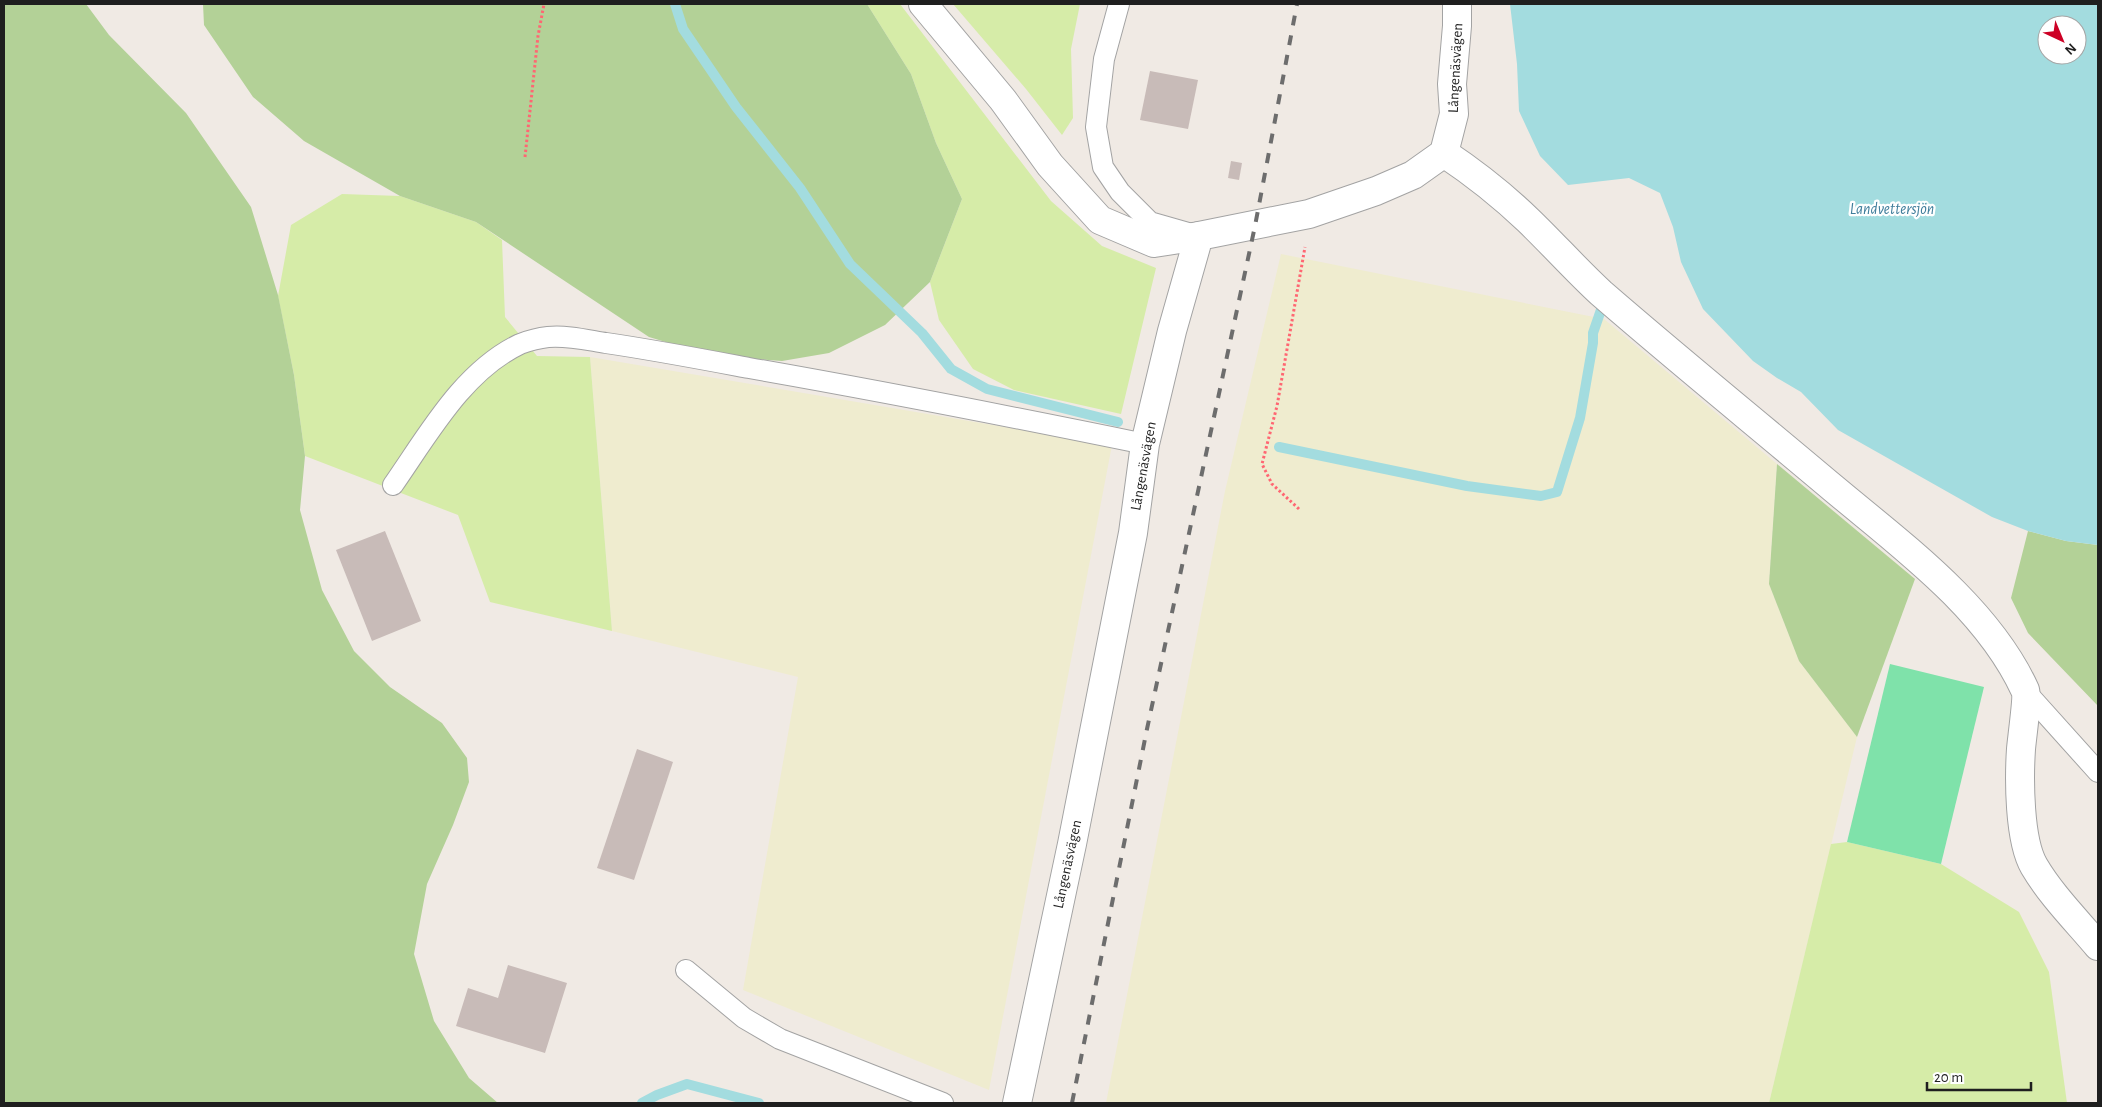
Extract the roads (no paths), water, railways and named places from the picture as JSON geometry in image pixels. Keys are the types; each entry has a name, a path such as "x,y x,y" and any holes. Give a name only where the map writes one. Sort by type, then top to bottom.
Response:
{"street":[{"path":"923,4 1003,100 1050,165 1100,220 1154,243 1310,214 1376,191 1413,175 1444,153 1478,176 1528,220 1599,291 1941,580 1971,611 1998,644 2027,693 2022,726 2020,794 2026,841 2032,864 2098,946"},
{"name":"Långenäsvägen","path":"1444,153 1454,114 1452,84 1457,4"},
{"name":"Långenäsvägen","path":"1017,1103 1072,844 1133,533 1145,444 1172,331 1199,236"}],"lane":[{"path":"1119,4 1104,59 1096,127 1103,167 1120,192 1150,222 1199,236"},
{"path":"393,484 461,391 481,372 499,356 521,344 549,337 574,338 636,347 968,407 1145,444"},
{"path":"2027,693 2098,772"},
{"path":"686,970 744,1018 780,1039 943,1103"}],"water":[{"name":"Landvettersjön","path":"1510,4 2098,4 2098,545 2066,541 2028,531 1992,517 1838,430 1801,392 1753,361 1703,309 1681,262 1673,227 1660,193 1629,178 1568,185 1540,156 1519,111 1517,64"}],"waterway":[{"path":"675,4 683,29 736,107 800,188 850,264 922,333 951,369 987,389 1118,422"},
{"path":"1279,447 1467,486 1541,496 1557,492 1580,418 1593,343 1593,333 1602,307"},
{"path":"642,1103 657,1095 687,1084 759,1103"}],"railway":[{"path":"1072,1103 1147,729 1255,226 1297,4"}]}
